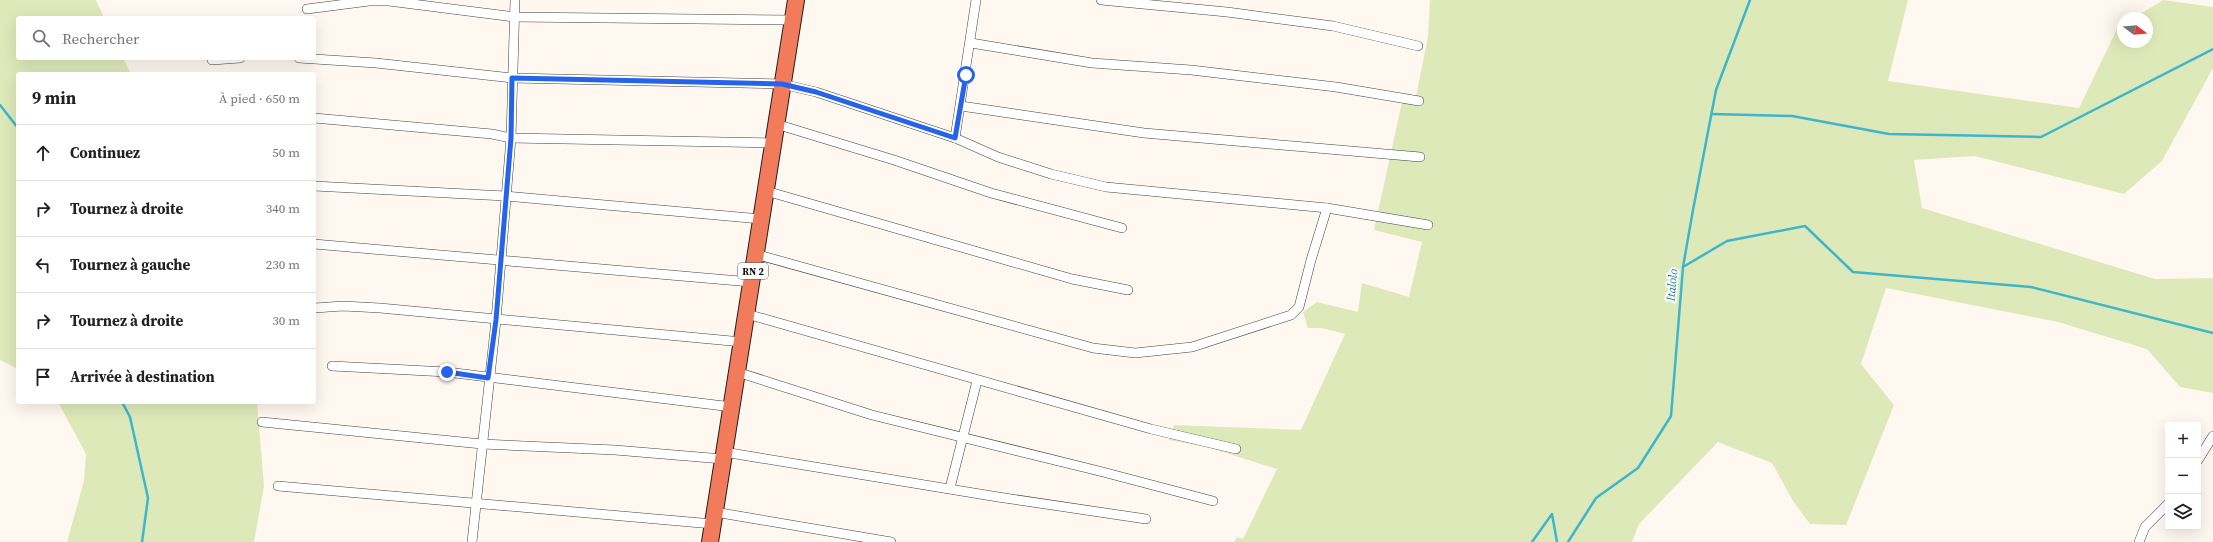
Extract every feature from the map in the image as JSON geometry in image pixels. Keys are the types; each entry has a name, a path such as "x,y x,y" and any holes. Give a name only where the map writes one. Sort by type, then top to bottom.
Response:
{"highway":[{"name":"RN 2","path":"710,542 747,314 772,143 794,20 796,0"}],"street":[{"path":"472,542 488,378 496,320 505,196 511,138 512,78 516,16 515,0"},
{"path":"955,138 971,43 976,0"},
{"path":"1101,0 1227,12 1333,26 1418,46"},
{"path":"307,9 369,1 389,1 516,16 794,20"},
{"path":"971,43 1092,63 1191,70 1329,86 1419,101"},
{"path":"316,59 376,63 512,78 782,84 816,92 955,138 998,158 1051,174 1106,187 1327,208 1428,225"},
{"path":"961,106 1144,133 1420,157"},
{"path":"316,118 492,134 511,138 772,143"},
{"path":"776,124 894,160 991,193 1122,228"},
{"path":"316,186 505,196 761,219"},
{"path":"766,191 1072,279 1128,290"},
{"path":"755,254 1093,348 1147,353 1192,347 1291,314 1299,307 1311,260 1327,208"},
{"path":"316,244 751,282"},
{"path":"316,308 343,306 380,308 742,342"},
{"path":"747,314 977,381 1151,429 1236,449"},
{"path":"332,366 447,372 732,407"},
{"path":"737,372 872,415 962,439 1099,470 1213,501"},
{"path":"950,488 977,381"},
{"path":"262,422 482,444 723,456 950,488 1146,519"},
{"path":"2199,458 2213,436"},
{"path":"278,486 476,502 714,518 891,542"},
{"path":"2139,542 2145,527 2165,507"}],"green space":[{"path":"0,0 96,0 103,16 16,16 16,60 124,60 130,72 16,72 16,368 0,360"},
{"path":"1430,0 1908,0 1888,81 2079,108 2117,29 2117,48 2153,48 2153,12 2144,12 2163,0 2213,7 2213,68 2162,161 2124,194 1975,156 1914,160 1922,208 2155,279 2213,278 2213,393 2180,387 2147,349 2058,322 1886,288 1861,364 1894,405 1846,525 1810,524 1793,501 1772,463 1718,442 1639,524 1632,542 1234,542 1237,537 1243,539 1277,469 1207,447 1169,440 1174,425 1301,430 1345,334 1322,328 1308,328 1303,312 1317,302 1358,312 1362,283 1409,297 1422,242 1374,230 1402,102 1415,102 1428,36"},
{"path":"59,404 257,404 264,486 254,542 67,542 84,481 86,454"}],"waterway":[{"name":"Italolo","path":"1568,542 1596,498 1638,468 1671,416 1683,267 1693,210 1716,90 1750,0"},
{"path":"1712,114 1792,116 1889,134 2041,137 2213,49"},
{"path":"0,105 16,125"},
{"path":"1683,267 1727,241 1805,226 1853,272 2031,287 2213,333"},
{"path":"123,404 130,417 148,498 142,542"},
{"name":"Italolo","path":"1532,542 1552,514 1557,542"}],"route":[{"path":"447,372 488,378 496,320 511,138 512,78 782,84 816,92 955,138 966,75"}]}
